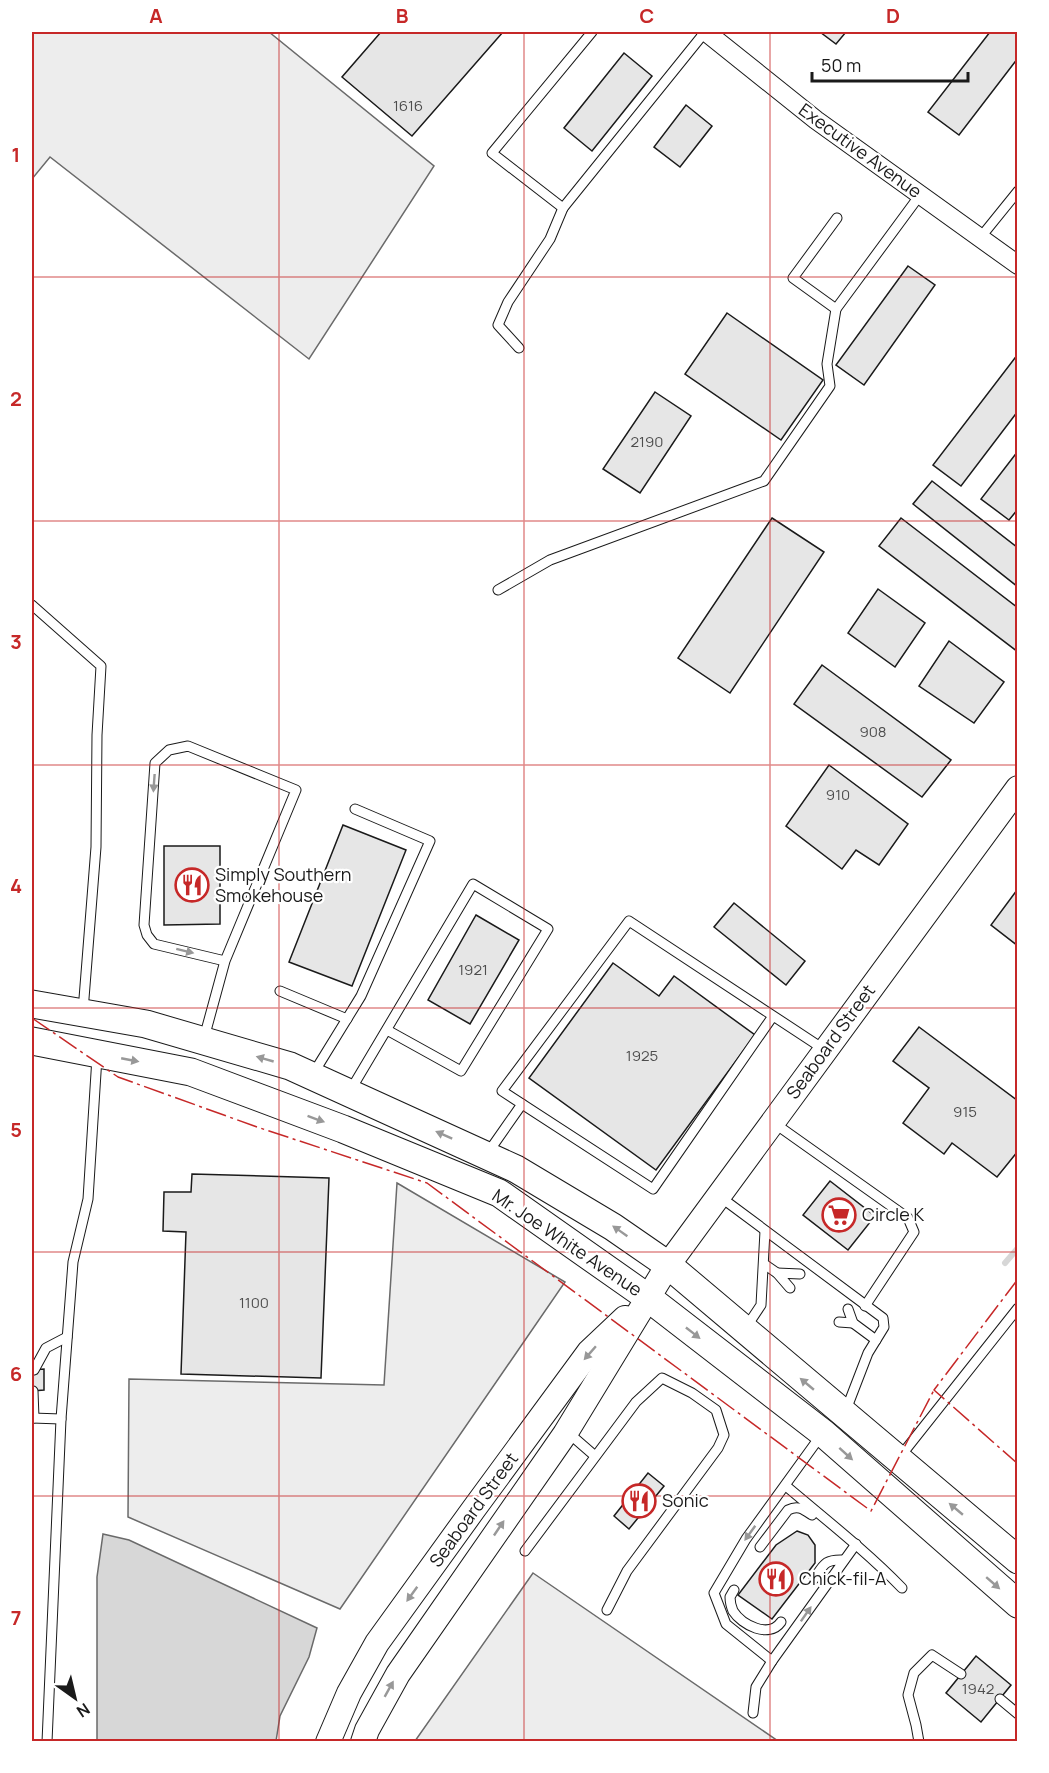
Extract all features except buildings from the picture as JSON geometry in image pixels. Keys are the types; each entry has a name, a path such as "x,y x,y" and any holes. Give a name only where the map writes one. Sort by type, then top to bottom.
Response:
{"main road":[{"name":"Mr. Joe White Avenue","path":"32,1004 146,1024 290,1066 516,1169 613,1227 668,1265 1017,1560"},
{"name":"Mr. Joe White Avenue","path":"32,1041 191,1072 343,1129 499,1193 647,1297 823,1433 1017,1604"}],"street":[{"name":"Executive Avenue","path":"706,32 816,120 1017,265"},
{"name":"Seaboard Street","path":"363,1742 367,1730 398,1674 565,1434 668,1265 1017,788"},
{"name":"Seaboard Street","path":"328,1742 349,1693 377,1643 452,1538 589,1352 647,1297"}],"lane":[{"path":"563,208 492,153 592,32"},
{"path":"519,348 498,325 508,302 550,239 563,208 706,32"},
{"path":"980,238 1017,191"},
{"path":"498,590 550,560 764,481 831,386 827,364 836,309 920,195"},
{"path":"836,309 793,278 837,218"},
{"path":"32,605 101,666 97,735 96,847 83,1013"},
{"path":"203,1041 225,961 296,790 188,746 169,750 155,763 144,925 147,935 154,944 225,961"},
{"path":"312,1076 361,996 430,841 355,809"},
{"path":"349,1093 473,884 548,928 461,1071 387,1030"},
{"path":"773,1016 653,1189 502,1091 629,921 825,1050"},
{"path":"280,992 347,1019"},
{"path":"47,1742 61,1419 73,1262 88,1199 97,1054"},
{"path":"487,1155 522,1104"},
{"path":"772,1122 908,1218 914,1233 865,1306"},
{"path":"718,1196 883,1318 884,1327 868,1353 844,1414"},
{"path":"744,1331 761,1305 765,1231"},
{"path":"764,1264 777,1273 790,1288"},
{"path":"777,1273 800,1274"},
{"path":"898,1460 1017,1308"},
{"path":"848,1309 853,1323"},
{"path":"839,1322 853,1323 876,1340"},
{"path":"34,1370 46,1348 67,1337"},
{"path":"525,1551 636,1402 662,1378 693,1393 716,1410 724,1435 718,1448 627,1572 607,1610"},
{"path":"33,1391 33,1418 61,1419"},
{"path":"772,1661 726,1624 714,1593 746,1539 823,1433"},
{"path":"565,1434 572,1436 595,1456"},
{"path":"786,1486 856,1544 902,1588"},
{"path":"760,1547 788,1510 794,1506 836,1527"},
{"path":"753,1713 756,1687 856,1544"},
{"path":"813,1579 830,1559 844,1560"},
{"path":"734,1590 730,1597 731,1608 738,1618 754,1628 767,1631 777,1628 781,1623"},
{"path":"919,1742 908,1695 914,1673 932,1655 961,1674"},
{"path":"1000,1699 1017,1714"}],"shaded area":[{"path":"32,32 269,32 434,166 309,359 50,157 32,179"},
{"path":"397,1183 565,1282 340,1609 128,1517 129,1379 384,1385"},
{"path":"103,1534 129,1540 317,1628 309,1657 280,1716 276,1741 97,1741 97,1577"},
{"path":"533,1573 778,1741 415,1741"}],"waterway":[{"path":"1005,1263 1018,1248"}],"power":[{"path":"32,1018 118,1077 257,1127 427,1183 871,1511 934,1390"},
{"path":"1018,1279 934,1390 1018,1464"}],"place":[{"name":"Simply Southern Smokehouse","path":"192,885"},
{"name":"Circle K","path":"839,1215"},
{"name":"Sonic","path":"639,1501"},
{"name":"Chick-fil-A","path":"776,1579"}]}
